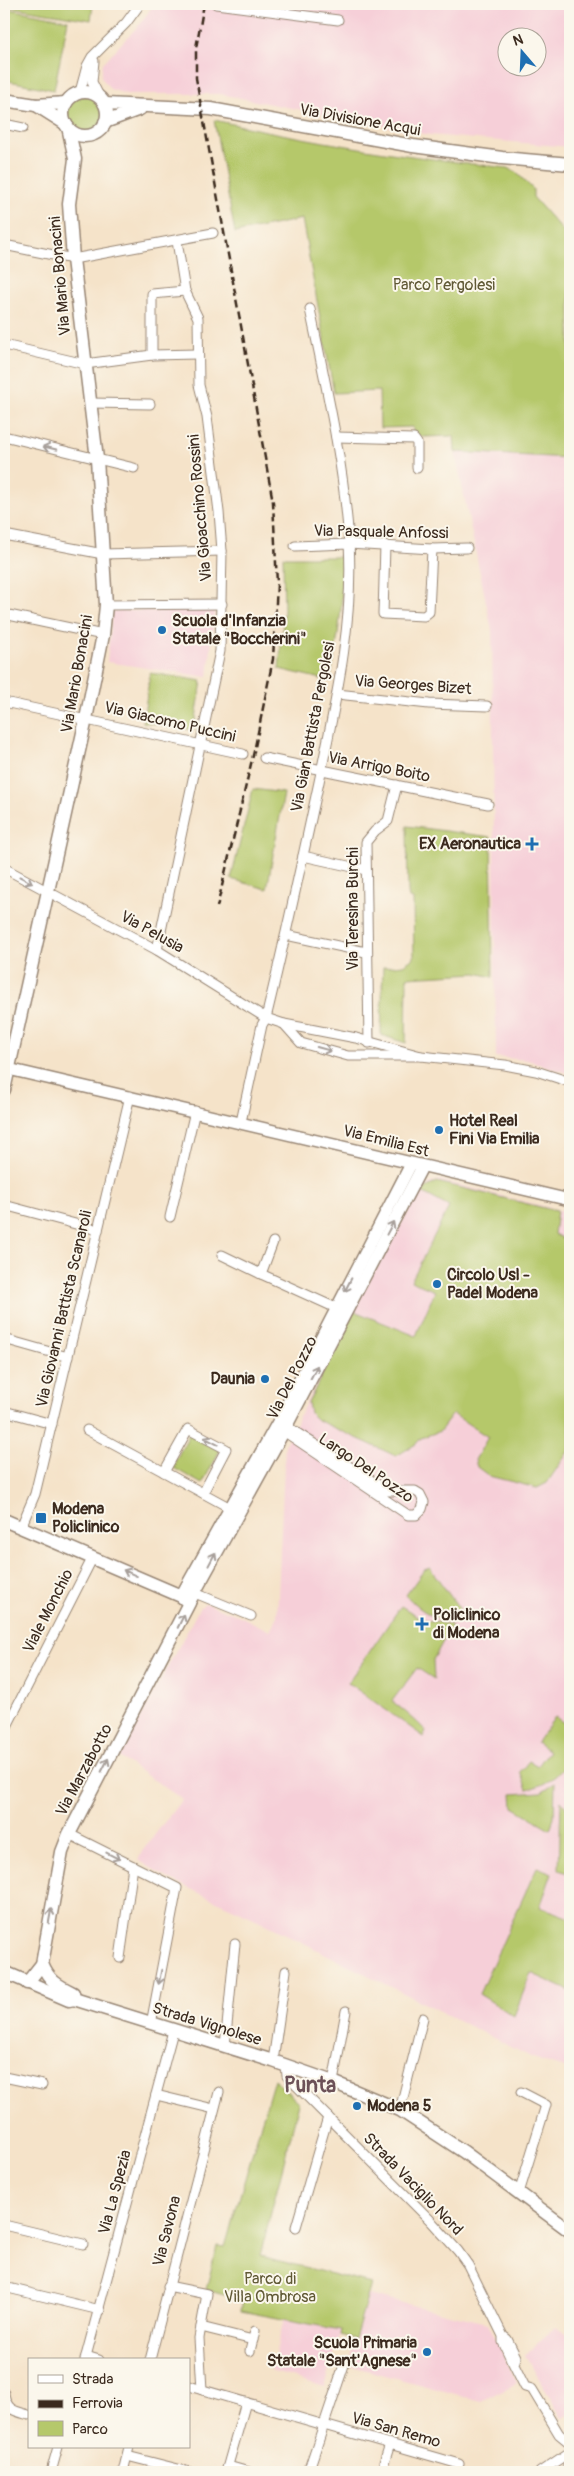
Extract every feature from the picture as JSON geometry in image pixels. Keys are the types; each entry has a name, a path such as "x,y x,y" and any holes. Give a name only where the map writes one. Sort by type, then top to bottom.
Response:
{"main road":[{"path":"4,100 36,105 66,103 80,92 88,92 102,101 107,114 100,130 88,135 78,134 36,105"},
{"name":"Via Divisione Acqui","path":"102,101 144,108 211,109 413,146 502,158 570,164"},
{"path":"66,103 63,114 67,126"},
{"name":"Via Divisione Acqui","path":"105,122 144,108"},
{"name":"Via Mario Bonacini","path":"67,126 75,159"},
{"name":"Via Mario Bonacini","path":"4,1090 7,1069 86,719 103,635 106,605 96,459 73,259 69,204 75,159 88,135"},
{"path":"4,1520 188,1597"},
{"name":"Via Marzabotto","path":"27,1983 42,1964 62,1852 69,1834 188,1597"},
{"path":"42,1964 47,1978 53,1984 73,1993 74,1999"},
{"name":"Strada Vignolese","path":"4,1972 69,2000 74,1999 273,2061 333,2082 400,2110 432,2130 570,2231"}],"street":[{"path":"80,92 87,66 95,54 126,23 140,4"},
{"path":"216,4 338,20"},
{"path":"95,54 92,82 102,101"},
{"path":"4,124 22,128"},
{"path":"4,245 73,259 214,233"},
{"name":"Via Gioacchino Rossini","path":"157,950 202,744 220,651 222,604 222,551 214,472 207,418 198,384 198,318 184,291 177,241"},
{"path":"152,355 152,294 184,291"},
{"name":"Via Gian Battista Pergolesi","path":"241,1122 262,1025 266,1018 303,856 337,694 348,618 349,544 336,438 310,309"},
{"path":"4,345 85,364 152,355 197,354"},
{"path":"90,403 150,404"},
{"path":"4,436 134,468"},
{"path":"336,438 414,439 418,442 417,468"},
{"path":"4,535 104,554 222,551"},
{"name":"Via Pasquale Anfossi","path":"295,546 349,544 432,549 467,548"},
{"path":"385,545 383,614 424,616 429,612 432,549"},
{"path":"106,605 222,604"},
{"path":"4,614 103,635"},
{"name":"Via Georges Bizet","path":"337,694 429,704 487,706"},
{"name":"Via Giacomo Puccini","path":"4,702 242,754"},
{"name":"Via Arrigo Boito","path":"264,758 488,804"},
{"name":"Via Teresina Burchi","path":"369,1043 366,952 366,842 375,831 388,821 397,785"},
{"path":"303,856 366,870"},
{"name":"Via Pelusia","path":"4,868 157,950 266,1018 284,1024 356,1038 421,1056"},
{"path":"286,935 366,952"},
{"name":"Via Pelusia","path":"284,1024 301,1043 348,1056 421,1056 521,1067 570,1082"},
{"path":"367,1055 363,1053 362,1048 364,1044 369,1043"},
{"name":"Via Emilia Est","path":"7,1069 195,1111 416,1166 570,1200"},
{"name":"Via Giovanni Battista Scanaroli","path":"21,1527 35,1494 130,1096"},
{"path":"170,1217 195,1111"},
{"name":"Via Del Pozzo","path":"188,1597 416,1166"},
{"path":"4,1205 98,1230"},
{"path":"261,1274 273,1242"},
{"path":"222,1256 340,1311"},
{"path":"4,1339 68,1357"},
{"path":"4,1411 52,1424"},
{"name":"Largo Del Pozzo","path":"280,1426 388,1491 415,1491 420,1494 424,1502 422,1509 416,1515 408,1515 280,1426"},
{"path":"164,1472 188,1429 226,1449 202,1493"},
{"path":"87,1430 233,1510"},
{"name":"Viale Monchio","path":"5,1727 93,1557"},
{"path":"188,1597 251,1616"},
{"path":"69,1834 177,1888 151,2024"},
{"path":"120,1958 133,1866"},
{"path":"225,2046 235,1944"},
{"path":"273,2061 286,1971"},
{"path":"333,2082 346,2011"},
{"path":"400,2110 423,2018"},
{"name":"Via La Spezia","path":"85,2358 100,2310 173,2031"},
{"name":"Strada Vaciglio Nord","path":"286,2066 287,2076 430,2220 468,2265 503,2336 503,2342 525,2387 532,2389 559,2434 570,2443"},
{"path":"4,2077 42,2085"},
{"name":"Via Savona","path":"150,2358 219,2092"},
{"path":"519,2193 546,2105 521,2092"},
{"path":"156,2095 214,2109"},
{"path":"296,2227 328,2118"},
{"path":"4,2225 83,2244"},
{"path":"168,2286 207,2294 199,2338 202,2390"},
{"path":"4,2287 100,2310"},
{"path":"201,2327 254,2336 250,2351"},
{"name":"Via San Remo","path":"324,2425 345,2362"},
{"name":"Via San Remo","path":"190,2386 459,2464"},
{"path":"4,2393 6,2404 10,2410 28,2415"},
{"path":"246,2402 227,2469 249,2472"},
{"path":"308,2472 324,2425"},
{"path":"381,2472 390,2444"},
{"path":"51,2472 58,2448"},
{"path":"123,2472 128,2452 190,2472"},
{"path":"540,2472 570,2452"},
{"path":"565,2472 570,2462"}],"shaded area":[{"path":"154,4 570,4 570,147 430,135 220,94 126,94 110,89 101,77 103,63 140,24"},
{"name":"EX Aeronautica","path":"455,452 570,458 570,1074 527,1060 496,1057 492,631"},
{"name":"Scuola d'Infanzia Statale \"Boccherini\"","path":"215,610 208,677 107,662 112,611"},
{"name":"Policlinico di Modena","path":"439,1180 570,1213 570,2070 533,2058 258,1920 169,1879 138,1860 141,1853 182,1799 119,1757 199,1609 205,1603 240,1616 270,1631 277,1618 285,1444 369,1280 419,1192 430,1183"},
{"name":"Scuola Primaria Statale \"Sant'Agnese\"","path":"368,2295 488,2323 517,2383 481,2401 348,2365"},
{"path":"284,2319 341,2330 325,2387 271,2371"},
{"path":"556,2326 570,2337 570,2413 562,2418 525,2355"}],"green space":[{"path":"4,4 93,4 91,20 4,6"},
{"path":"4,8 68,20 54,90 4,80"},
{"path":"85,96 92,97 98,101 102,107 102,121 98,127 92,131 85,132 78,131 72,127 68,121 67,114 68,107 72,101 78,97"},
{"name":"Parco Pergolesi","path":"214,120 324,142 396,154 507,168 516,172 533,189 533,197 570,239 570,458 455,452 454,436 423,437 413,434 413,427 380,428 379,391 334,393 302,219 235,233"},
{"path":"283,557 343,557 340,619 330,681 279,669 284,611"},
{"path":"150,673 202,681 194,730 143,722"},
{"path":"253,789 284,793 267,889 231,879"},
{"path":"407,826 491,837 493,977 476,973 407,977 406,1043 381,1035 383,967 403,965 414,958 413,899 409,898 408,892"},
{"path":"437,1182 557,1211 554,1234 570,1242 570,1449 547,1483 537,1488 489,1476 477,1467 475,1460 488,1437 453,1414 440,1431 421,1438 416,1444 396,1456 317,1420 310,1413 308,1403 354,1311 416,1336 435,1291 411,1281 449,1207 420,1191"},
{"path":"190,1433 220,1450 202,1484 172,1467"},
{"path":"430,1568 459,1608 460,1616 445,1619 437,1617 423,1611 406,1595 424,1570"},
{"path":"401,1606 422,1619 452,1625 433,1660 434,1679 417,1668 392,1701 426,1731 424,1737 348,1683"},
{"path":"555,1717 570,1727 570,1756 563,1768 553,1778 527,1789 520,1772 529,1761 538,1766 549,1751 537,1742"},
{"path":"555,1783 554,1818 550,1829 513,1807 512,1794 541,1792"},
{"path":"561,1801 570,1812 570,1874 559,1870"},
{"path":"537,1867 552,1873 540,1907 570,1918 570,1991 531,1973 514,2016 479,1994"},
{"name":"Parco di Villa Ombrosa","path":"274,2079 299,2103 260,2256 371,2284 355,2339 340,2335 341,2330 241,2311 243,2300 206,2290 217,2246 225,2247"}],"railway":[{"path":"204,4 196,48 196,78 273,502 277,584 273,659 255,747 217,907"}],"place":[{"name":"Scuola d'Infanzia Statale \"Boccherini\"","path":"162,630"},
{"name":"EX Aeronautica","path":"532,844"},
{"name":"Hotel Real Fini Via Emilia","path":"439,1130"},
{"name":"Circolo Usl - Padel Modena","path":"437,1284"},
{"name":"Daunia","path":"265,1379"},
{"name":"Modena Policlinico","path":"41,1518"},
{"name":"Policlinico di Modena","path":"422,1624"},
{"name":"Modena 5","path":"357,2106"},
{"name":"Scuola Primaria Statale \"Sant'Agnese\"","path":"427,2352"}],"district":[{"name":"Punta","path":"310,2085"}]}
